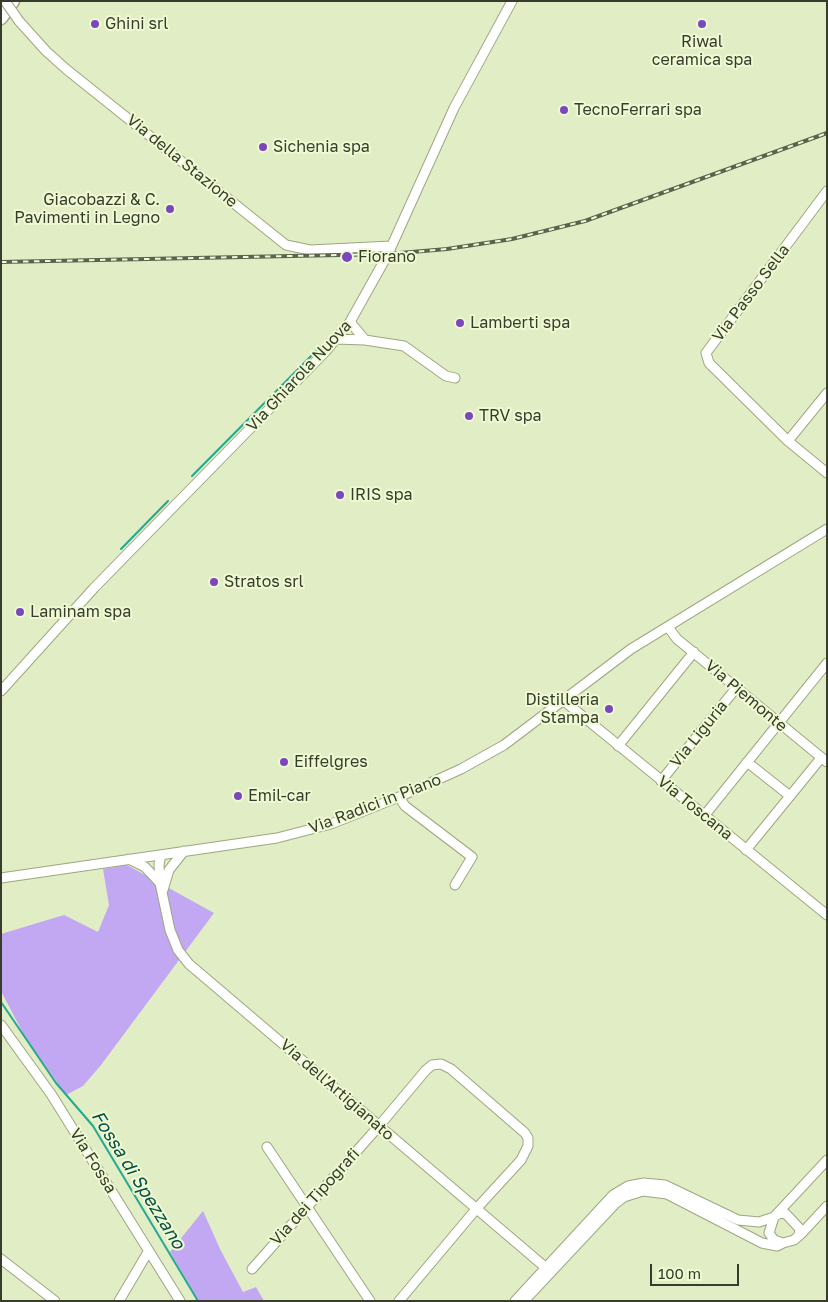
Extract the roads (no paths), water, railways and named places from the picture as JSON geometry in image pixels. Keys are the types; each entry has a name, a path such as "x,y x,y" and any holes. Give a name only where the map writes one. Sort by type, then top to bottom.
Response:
{"highway":[{"path":"1,18 13,1"}],"street":[{"name":"Via Ghiarola Nuova","path":"1,690 94,588 336,340 350,322 368,292 391,246 454,108 512,1"},
{"name":"Via della Stazione","path":"3,2 46,51 66,69 286,245 310,250 391,246"},
{"name":"Via Passo Sella","path":"827,191 706,353 709,363 788,441 827,473"},
{"path":"350,322 366,340"},
{"path":"336,340 366,340 408,348 446,376 455,378"},
{"path":"788,441 827,393"},
{"path":"631,649 827,529"},
{"path":"631,649 639,639 650,632 686,610 704,603"},
{"path":"650,632 668,627 670,623 684,614 686,610"},
{"name":"Via Piemonte","path":"668,627 694,652 824,760"},
{"name":"Via Radici in Piano","path":"1,878 277,838 309,831 399,797 461,769 504,745 631,649"},
{"path":"618,746 694,652"},
{"path":"704,816 827,663"},
{"name":"Via Liguria","path":"661,781 736,687"},
{"name":"Via Toscana","path":"564,701 827,915"},
{"path":"746,850 790,796 824,760"},
{"path":"748,762 790,796"},
{"path":"399,797 405,806 472,857 455,885"},
{"name":"Via dell'Artigianato","path":"162,886 169,870 184,851"},
{"path":"162,855 169,870"},
{"name":"Via dell'Artigianato","path":"162,855 159,864 170,930 178,950 189,964 545,1267"},
{"path":"129,859 144,867 162,886"},
{"name":"Via Fossa","path":"1,1025 51,1094 180,1301"},
{"name":"Via dei Tipografi","path":"252,1269 432,1065 441,1064 451,1069 528,1138 528,1146 521,1160 477,1208"},
{"path":"267,1147 370,1301"},
{"path":"783,1244 774,1240 769,1233 774,1217 827,1160"},
{"path":"515,1301 613,1195 628,1186 644,1183 665,1185 748,1223 759,1222 780,1213 786,1214 800,1229 799,1235"},
{"path":"524,1301 615,1204 624,1197 642,1191 666,1194 762,1243 777,1246 794,1240 827,1206"},
{"path":"399,1301 477,1208"},
{"path":"119,1301 148,1252"},
{"path":"1,1259 55,1301"}],"waterway":[{"path":"192,476 321,346"},
{"path":"121,549 168,501"},
{"name":"Fossa di Spezzano","path":"1,1002 56,1083 93,1126 198,1301"}],"railway":[{"path":"1,262 388,254 447,249 512,239 585,221 827,133"}],"place":[{"name":"Ghini srl","path":"95,24"},
{"name":"Riwal ceramica spa","path":"702,24"},
{"name":"TecnoFerrari spa","path":"564,110"},
{"name":"Sichenia spa","path":"263,147"},
{"name":"Giacobazzi & C. Pavimenti in Legno","path":"170,209"},
{"name":"Fiorano","path":"347,257"},
{"name":"Lamberti spa","path":"460,323"},
{"name":"TRV spa","path":"469,416"},
{"name":"IRIS spa","path":"340,495"},
{"name":"Stratos srl","path":"214,582"},
{"name":"Laminam spa","path":"20,612"},
{"name":"Distilleria Stampa","path":"609,709"},
{"name":"Eiffelgres","path":"284,762"},
{"name":"Emil-car","path":"238,796"}]}
